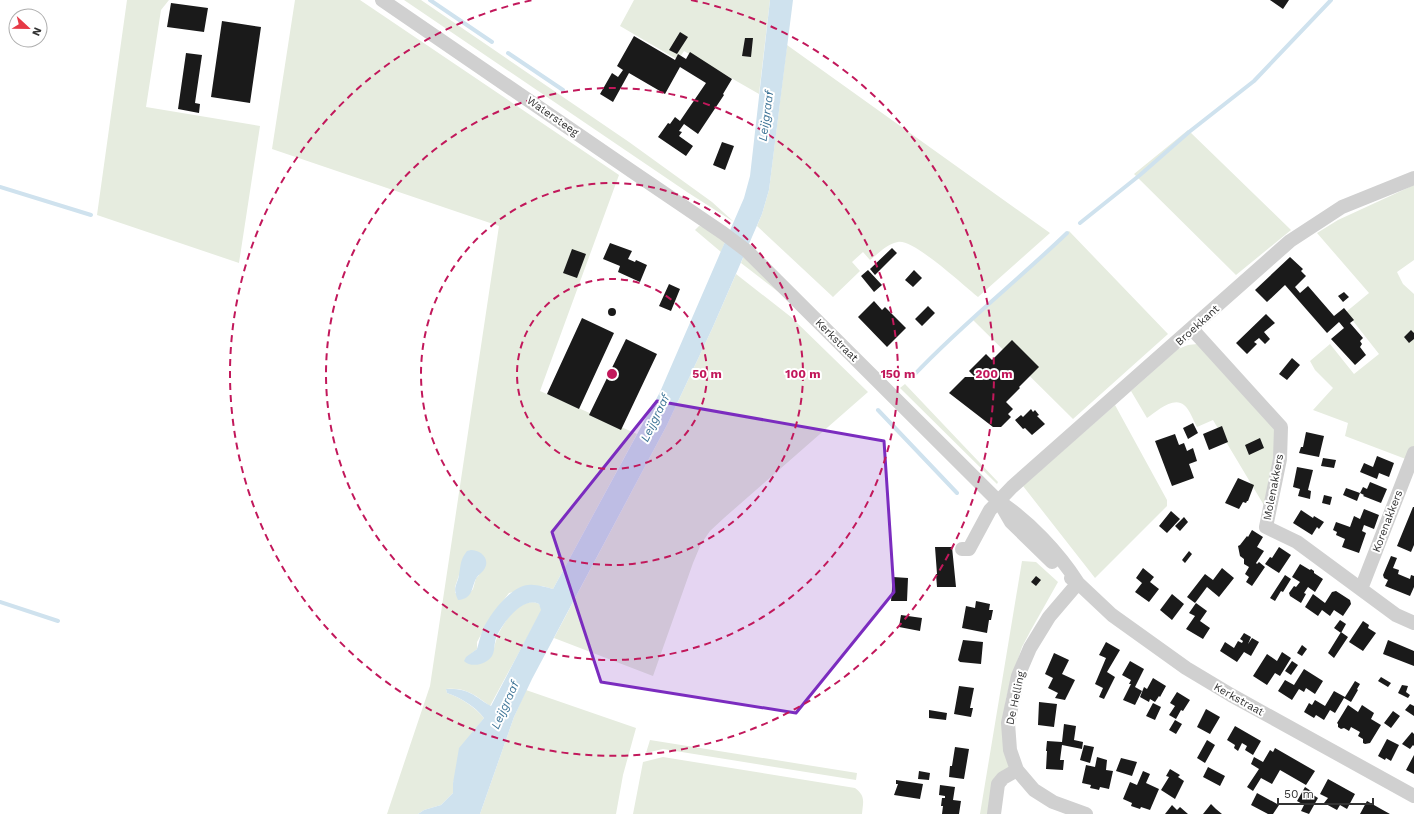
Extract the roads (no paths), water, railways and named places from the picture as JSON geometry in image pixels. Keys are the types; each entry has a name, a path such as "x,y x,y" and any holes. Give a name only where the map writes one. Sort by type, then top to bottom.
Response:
{"street":[{"name":"Watersteeg","path":"382,0 723,232"},
{"name":"Broekkant","path":"998,501 1290,241 1311,226 1342,208 1414,178"},
{"name":"Kerkstraat","path":"723,232 747,251 998,501 1015,511 1057,554 1078,582 1112,615 1186,668 1231,695 1414,796"},
{"name":"Molenakkers","path":"1192,329 1281,427 1280,459 1266,527 1297,542 1396,615 1414,622"},
{"name":"Korenakkers","path":"1361,588 1414,453"},
{"path":"962,549 969,549 986,516 998,501"},
{"name":"De Helling","path":"1078,582 1049,617 1030,648 1018,676 1008,724 1010,750 1017,770 1034,790 1053,802 1086,814"},
{"path":"994,814 998,784 1003,778 1017,770"}],"water":[{"name":"Leijgraaf","path":"770,0 793,0 769,190 762,214 712,329 667,425 532,679 514,717 480,814 418,814 424,810 441,805 453,793 453,783 459,748 484,718 467,703 447,693 446,689 466,691 491,706 541,610 539,604 526,604 513,613 499,632 496,638 493,654 486,662 474,665 464,661 466,657 477,649 486,623 508,595 521,587 528,585 537,585 553,589 660,392 744,198 750,176"},
{"path":"471,550 481,553 485,558 486,564 484,569 477,577 469,595 458,600 455,589 461,562 467,551"}],"waterway":[{"path":"430,0 492,42"},
{"path":"1080,223 1140,175 1189,132 1254,81 1331,0"},
{"path":"508,53 563,90"},
{"path":"0,187 91,215"},
{"path":"914,375 970,320 1067,233"},
{"path":"878,410 957,493"},
{"path":"0,602 58,621"}]}
